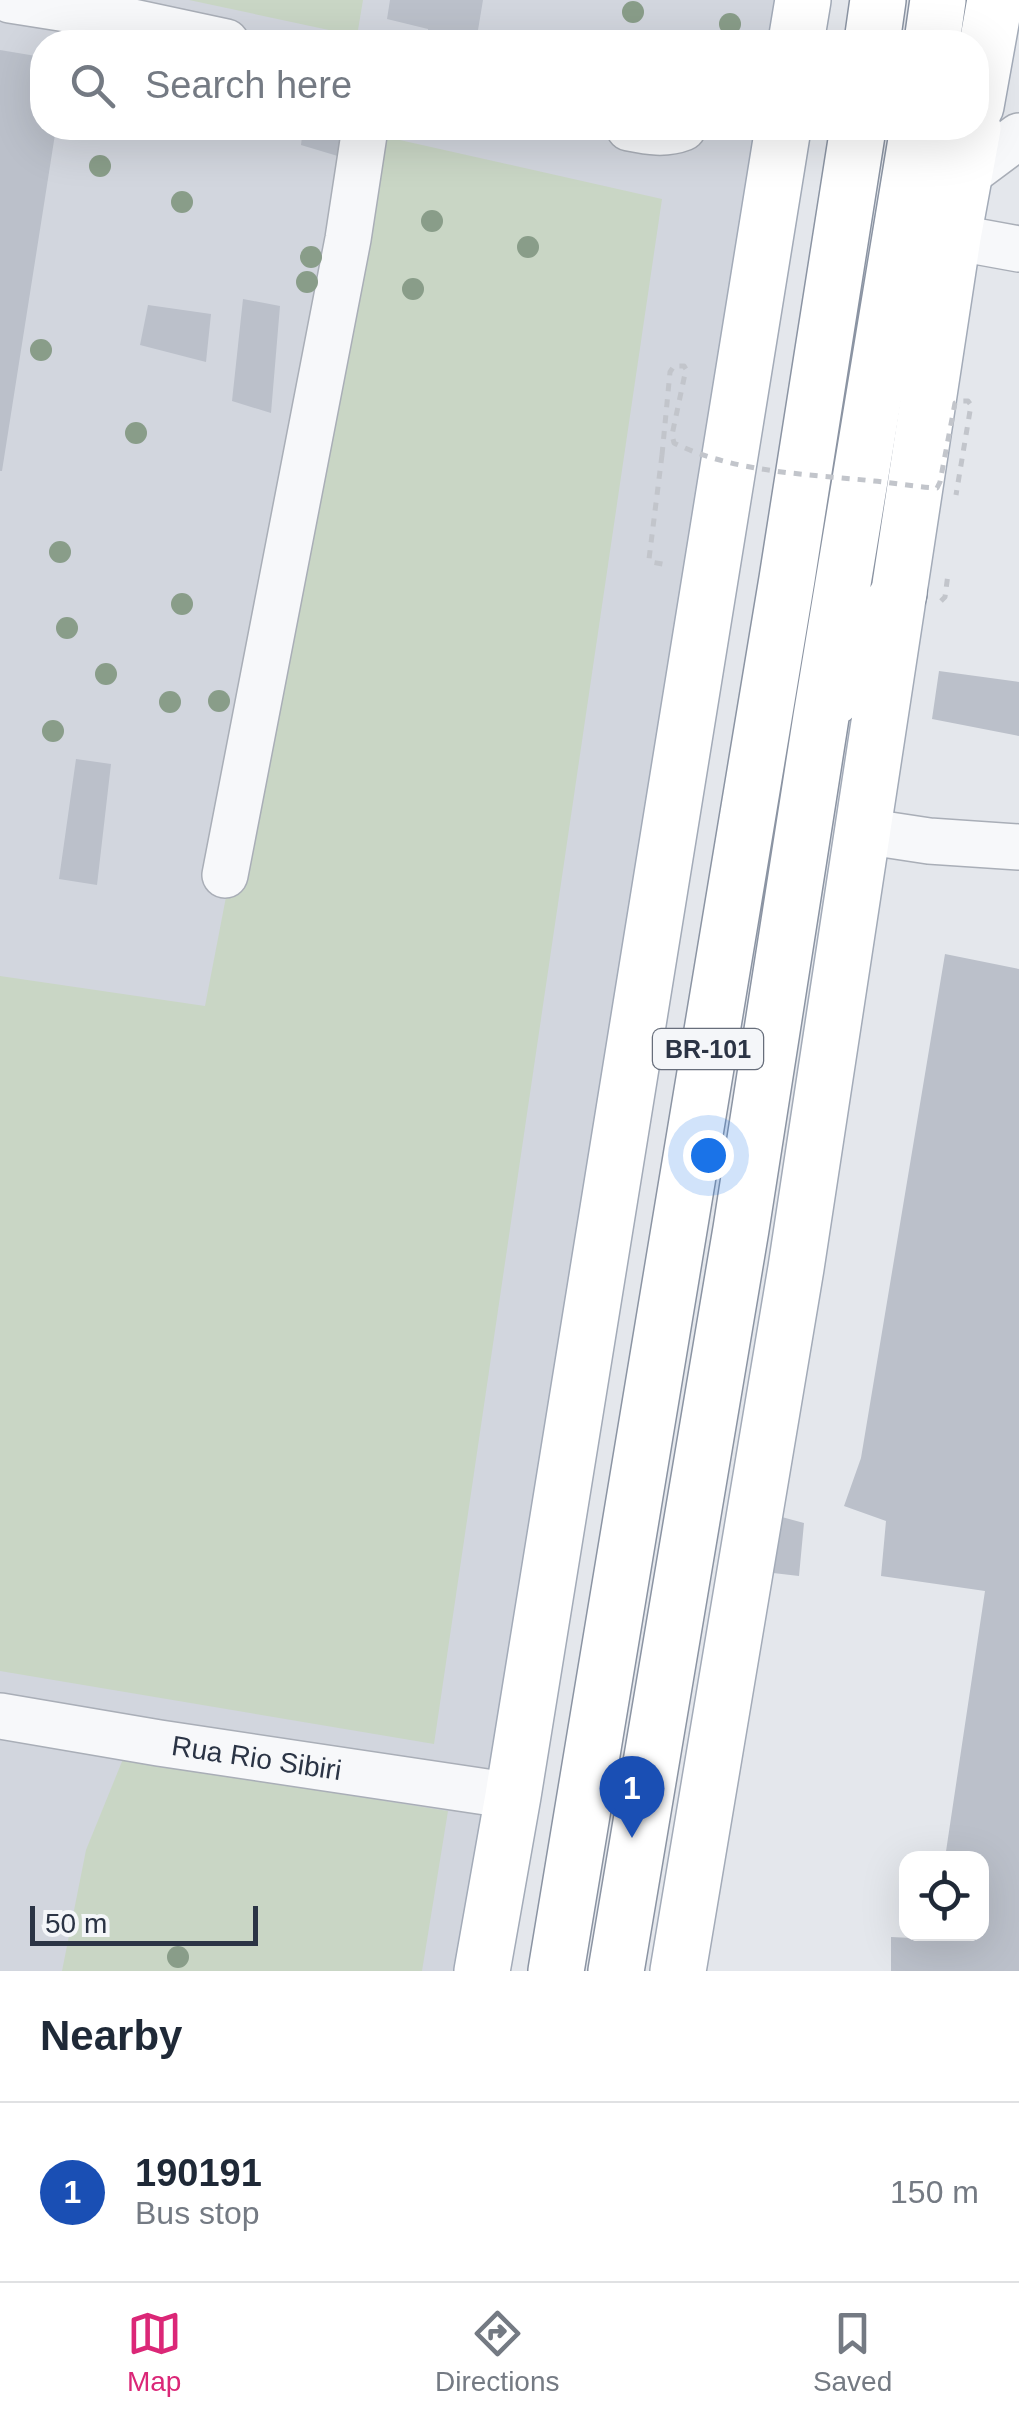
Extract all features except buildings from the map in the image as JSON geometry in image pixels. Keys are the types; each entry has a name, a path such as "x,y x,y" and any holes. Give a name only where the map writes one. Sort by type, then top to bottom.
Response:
{"main road":[{"path":"798,30 803,0"},
{"path":"874,30 878,0"},
{"path":"934,30 938,0"},
{"path":"989,33 995,0"},
{"path":"482,1971 780,140"},
{"name":"BR-101","path":"556,1971 856,140"},
{"name":"BR-101","path":"616,1971 738,1248 916,140"},
{"path":"678,1971 796,1268 968,152"},
{"path":"822,716 900,593"}],"street":[{"path":"10,0 170,30"},
{"path":"968,152 1019,136"},
{"path":"225,875 348,239 363,140"},
{"path":"953,237 1019,250"},
{"path":"864,831 929,841 1019,846"},
{"name":"Rua Rio Sibiri","path":"0,1716 513,1796"}],"path":[{"path":"711,571 649,561 670,372 674,366 684,366 686,370 672,434 674,443 740,464 829,477 937,488 955,403 968,401 971,404 956,495"}],"shaded area":[{"path":"0,0 805,0 800,30 30,30 30,140 783,140 497,1971 0,1971"}],"green space":[{"path":"189,0 363,0 358,30 329,30"},
{"path":"372,140 400,140 662,199 434,1744 0,1671 0,976 205,1006"},
{"path":"123,1759 448,1811 422,1971 62,1971 86,1850"}],"place":[{"name":"190191","path":"632,1838"}]}
